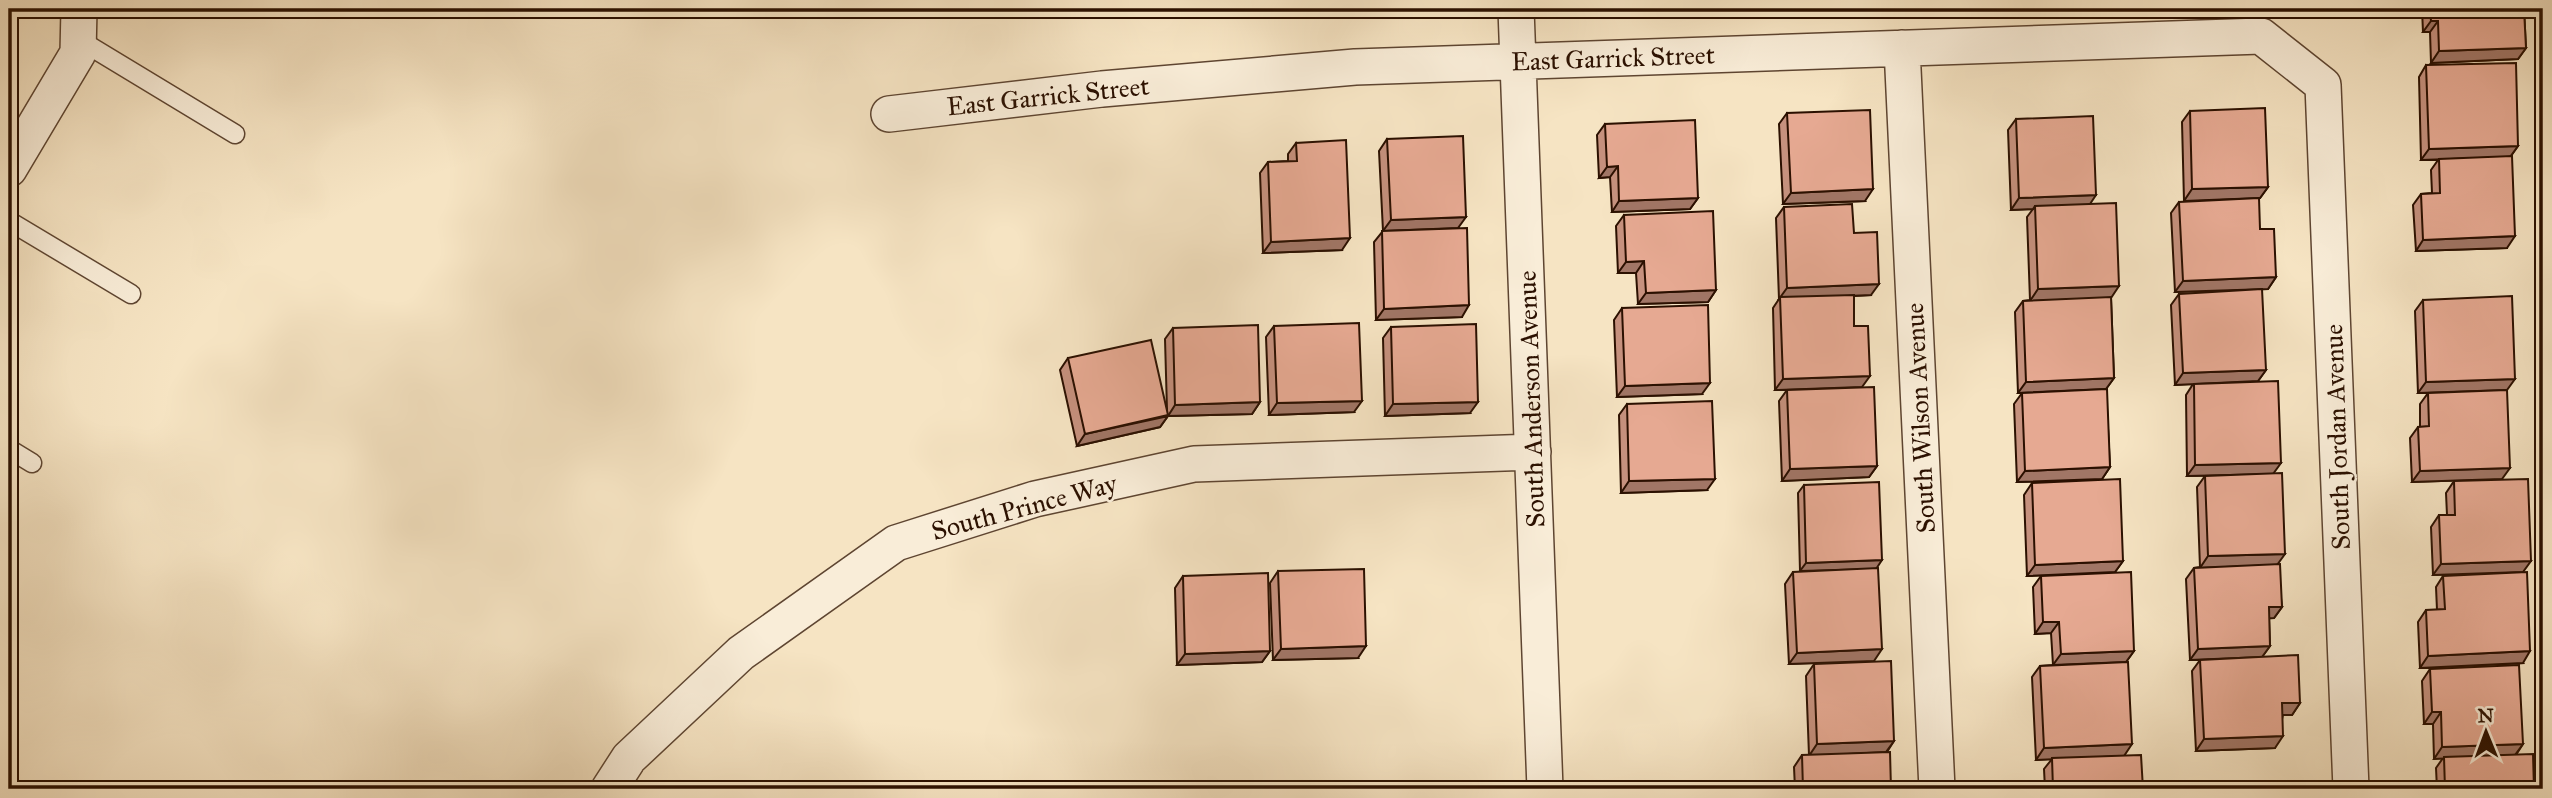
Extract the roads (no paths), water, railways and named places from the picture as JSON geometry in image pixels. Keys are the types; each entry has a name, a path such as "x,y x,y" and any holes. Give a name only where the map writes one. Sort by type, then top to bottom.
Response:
{"street":[{"name":"South Anderson Avenue","path":"1516,9 1545,789"},
{"path":"9,169 78,53 79,24"},
{"name":"East Garrick Street","path":"889,114 1102,89 1342,68 2262,36 2323,85"},
{"name":"South Wilson Avenue","path":"1902,48 1937,789"},
{"name":"South Jordan Avenue","path":"2323,85 2351,789"},
{"name":"South Prince Way","path":"609,789 629,758 741,653 896,543 1035,499 1194,464 1533,452"}],"lane":[{"path":"79,24 235,134"},
{"path":"9,221 131,294"},
{"path":"9,449 32,463"}]}
